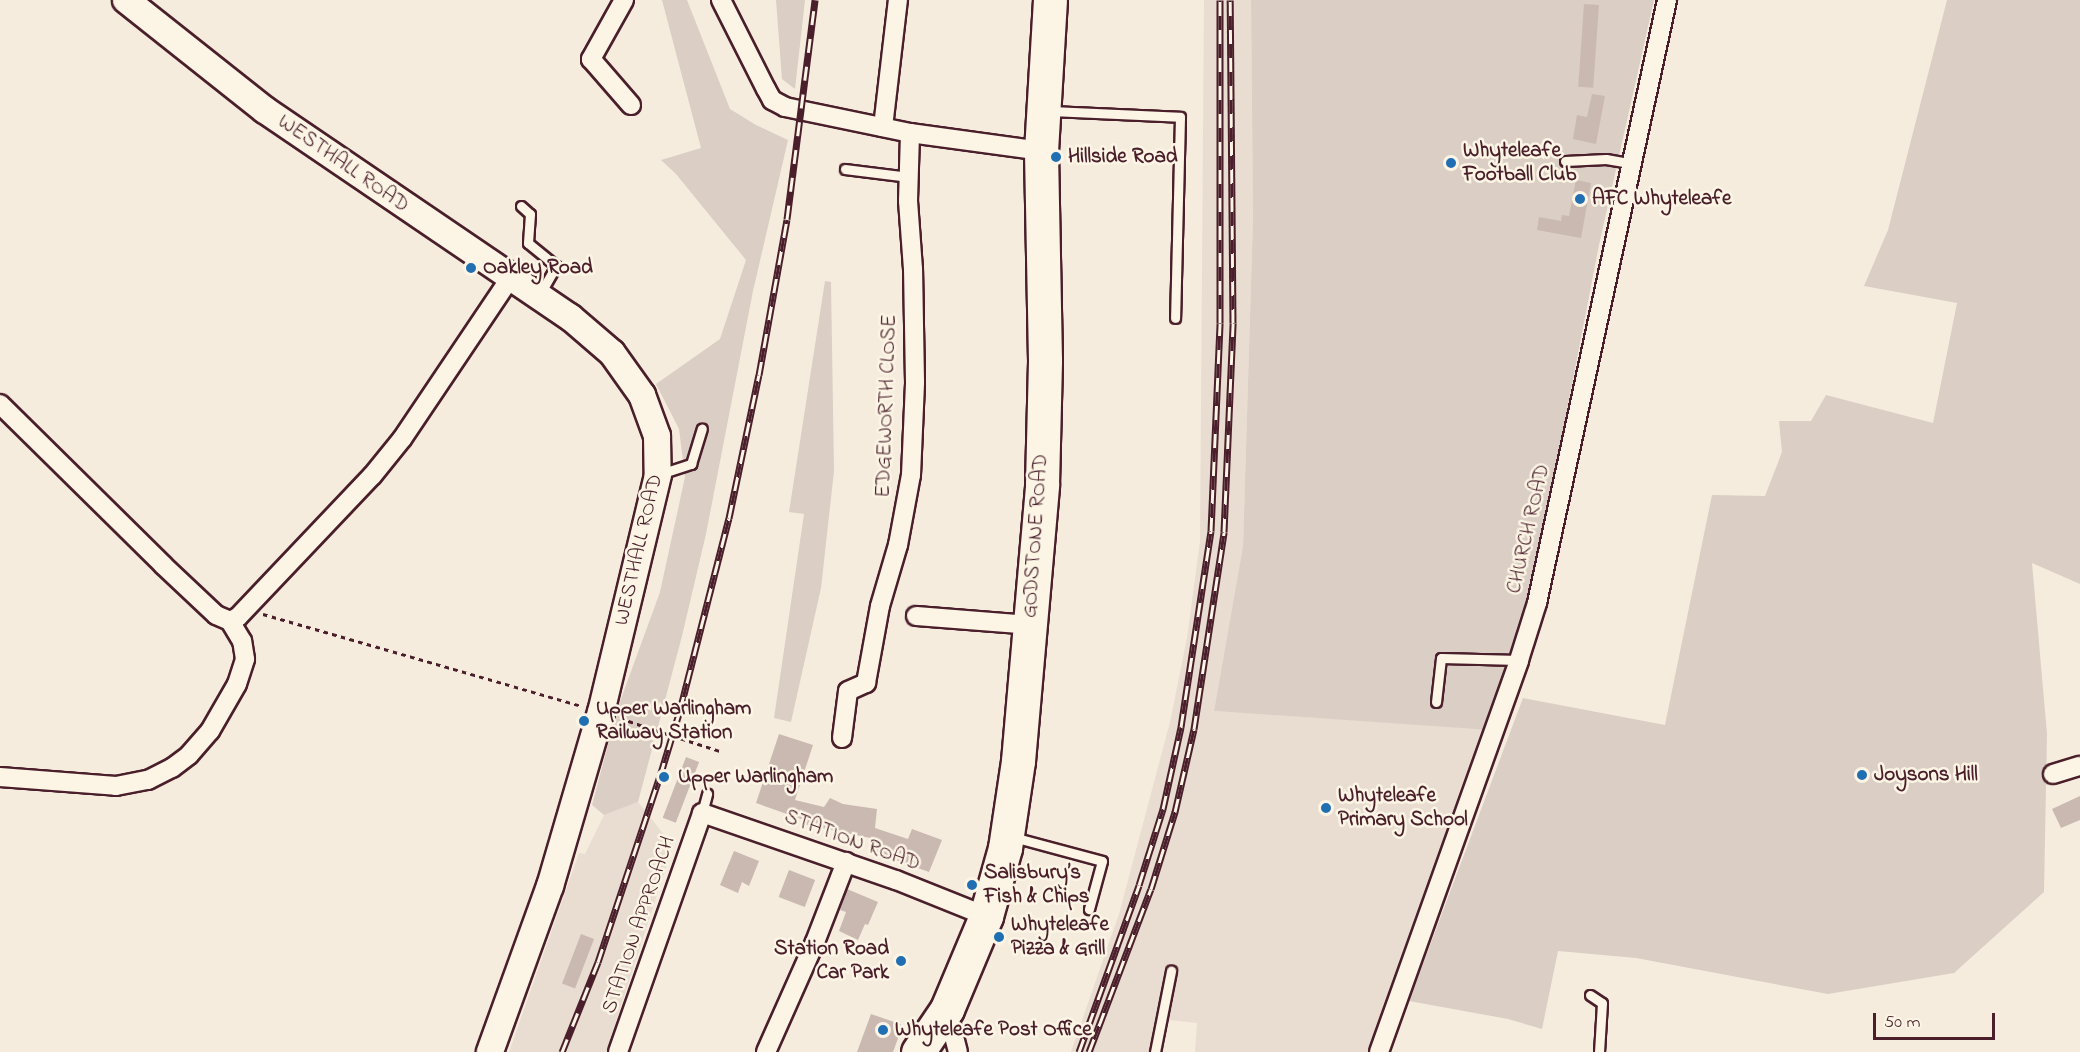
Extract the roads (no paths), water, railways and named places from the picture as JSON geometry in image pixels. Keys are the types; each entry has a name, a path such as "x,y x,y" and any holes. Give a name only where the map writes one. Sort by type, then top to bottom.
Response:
{"highway":[{"name":"GODSTONE ROAD","path":"918,1052 947,1009 986,916 1007,836 1018,761 1042,484 1045,360 1041,151 1050,0"}],"street":[{"name":"WESTHALL ROAD","path":"126,0 265,110 570,317 612,353 642,395 657,436 658,475 601,712 550,886 490,1052"},
{"path":"624,0 591,59 631,105"},
{"path":"721,0 772,100 785,107 910,133 1041,151"},
{"path":"883,127 898,0"},
{"name":"CHURCH ROAD","path":"1379,1052 1519,660 1536,603 1667,0"},
{"name":"EDGEWORTH CLOSE","path":"842,738 848,691 866,683 880,606 898,545 911,475 915,382 914,269 908,177 910,133"},
{"path":"230,621 245,609 372,476 402,439 511,277"},
{"path":"0,404 163,566 216,615 230,621 242,641 244,659 237,684 210,731 189,755 172,768 148,780 116,786 0,777"},
{"path":"916,616 1030,625"},
{"path":"2053,774 2080,765"},
{"name":"STATION ROAD","path":"702,813 846,862 986,916"},
{"name":"STATION APPROACH","path":"618,1052 702,813"},
{"path":"766,1052 815,942 846,862"},
{"path":"947,1009 958,1052"}],"lane":[{"path":"1044,110 1180,117 1175,318"},
{"path":"1565,161 1606,159 1633,164"},
{"path":"845,169 908,177"},
{"path":"521,206 530,214 528,243 556,266 539,296"},
{"path":"658,475 691,464 702,429"},
{"path":"1436,702 1441,658 1519,660"},
{"path":"702,813 707,794"},
{"path":"1007,836 1102,861 1089,909"},
{"path":"1155,1052 1171,971"},
{"path":"1590,995 1602,1003 1603,1021 1599,1052"}],"railway":[{"path":"562,1052 598,962 660,776 680,710 729,518 759,375 787,219 815,0"},
{"path":"1079,1052 1139,885 1163,809 1181,727 1211,531 1220,323 1220,0"},
{"path":"1089,1052 1151,889 1175,812 1194,729 1224,532 1233,323 1230,0"}],"place":[{"name":"Hillside Road","path":"1056,157"},
{"name":"Whyteleafe Football Club","path":"1451,163"},
{"name":"AFC Whyteleafe","path":"1580,199"},
{"name":"Oakley Road","path":"471,268"},
{"name":"Upper Warlingham Railway Station","path":"584,721"},
{"name":"Joysons Hill","path":"1862,775"},
{"name":"Upper Warlingham","path":"664,777"},
{"name":"Whyteleafe Primary School","path":"1326,808"},
{"name":"Salisbury’s Fish & Chips","path":"972,885"},
{"name":"Whyteleafe Pizza & Grill","path":"999,937"},
{"name":"Station Road Car Park","path":"901,961"},
{"name":"Whyteleafe Post Office","path":"883,1030"}]}
